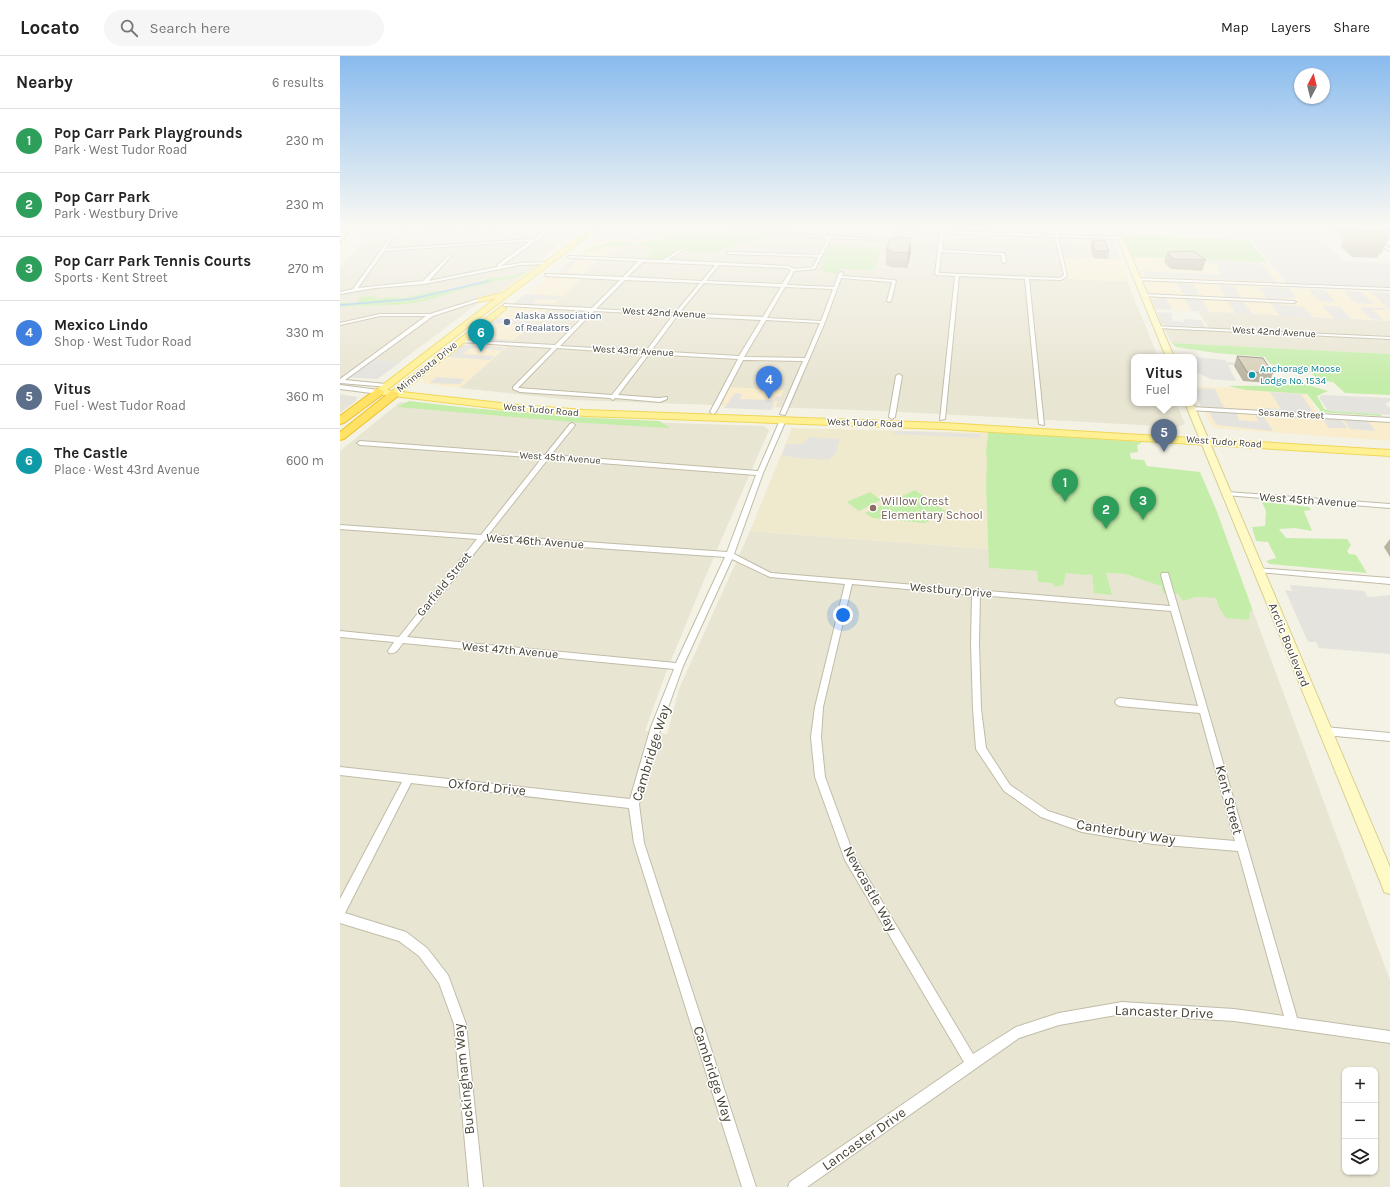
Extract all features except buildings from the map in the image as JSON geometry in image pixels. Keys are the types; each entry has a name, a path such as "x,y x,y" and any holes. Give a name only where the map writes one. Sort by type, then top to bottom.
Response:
{"highway":[{"name":"Minnesota Drive","path":"340,421 382,389"},
{"name":"Minnesota Drive","path":"340,437 398,391"}],"main road":[{"name":"Minnesota Drive","path":"382,389 529,278"},
{"path":"1137,279 1169,354"},
{"path":"480,300 508,293"},
{"name":"Minnesota Drive","path":"398,391 517,296"},
{"path":"480,300 491,301 491,305"},
{"name":"West Tudor Road","path":"382,389 565,405 713,415 1390,445"},
{"name":"Arctic Boulevard","path":"1190,406 1390,886"},
{"name":"West Tudor Road","path":"783,417 892,417 1042,424 1390,453"}],"street":[{"path":"356,289 364,278"},
{"path":"424,283 429,278"},
{"path":"340,293 356,289 424,283 449,278"},
{"path":"618,278 836,288"},
{"path":"624,278 515,388 520,390 613,398 660,400 665,398"},
{"path":"613,398 676,314 707,278"},
{"path":"713,415 741,358 788,278"},
{"name":"Cambridge Way","path":"749,1187 639,843 634,804 656,727 680,666 730,555 760,472 805,360 823,322 839,278"},
{"name":"Cambridge Way","path":"870,278 894,280 889,301"},
{"path":"942,419 957,278"},
{"path":"1027,278 1042,424"},
{"path":"1040,278 1061,279 1063,278"},
{"path":"1137,279 1390,289"},
{"path":"1144,295 1294,302"},
{"path":"340,381 431,315 480,300"},
{"name":"West 42nd Avenue","path":"506,305 823,322"},
{"path":"340,324 380,315 431,315"},
{"name":"West 42nd Avenue","path":"1157,327 1390,338"},
{"name":"West 43rd Avenue","path":"460,341 741,358 805,360"},
{"path":"892,417 899,376"},
{"name":"West Tudor Road","path":"340,381 382,389"},
{"name":"West Tudor Road","path":"340,387 382,389"},
{"name":"Sesame Street","path":"1190,406 1390,420"},
{"name":"Garfield Street","path":"392,651 572,425"},
{"name":"West 45th Avenue","path":"360,443 546,458 760,472"},
{"name":"West 45th Avenue","path":"1227,494 1390,506"},
{"name":"West 46th Avenue","path":"340,527 730,555"},
{"name":"Westbury Drive","path":"730,555 770,575 1176,609"},
{"path":"1258,570 1390,581"},
{"name":"Kent Street","path":"1166,575 1241,846 1293,1024"},
{"name":"Newcastle Way","path":"849,581 819,707 816,737 820,777 849,856 972,1064"},
{"name":"Canterbury Way","path":"976,592 976,709 981,749 1008,788 1045,814 1082,827 1153,839 1241,846"},
{"name":"West 47th Avenue","path":"340,634 680,666"},
{"path":"1119,702 1204,710"},
{"path":"1325,731 1390,737"},
{"name":"Oxford Drive","path":"340,771 634,804"},
{"path":"340,910 409,778"},
{"name":"Buckingham Way","path":"340,916 402,936 424,952 444,979 460,1024 476,1187"},
{"name":"Lancaster Drive","path":"795,1187 1016,1033 1060,1019 1122,1008 1234,1015 1390,1037"}],"shaded area":[{"path":"340,278 519,278 496,294 488,296 377,379 340,377"},
{"path":"548,278 583,278 460,388 424,383 423,378 516,304 514,303 525,294 528,294"},
{"path":"583,278 1068,278 1067,279 1127,281 1157,354 1131,354 1131,406 1177,406 1185,424 1178,427 883,411 572,400 460,388"},
{"path":"1067,278 1128,278 1129,281 1067,279"},
{"path":"1159,278 1281,278 1286,284"},
{"path":"1184,278 1273,278 1276,282"},
{"path":"1283,278 1390,278 1390,287 1287,283"},
{"path":"1146,281 1371,292 1390,311 1390,320 1155,309 1144,283"},
{"path":"1177,283 1193,284 1200,295 1184,295"},
{"path":"1218,285 1234,286 1241,298 1225,297"},
{"path":"1258,287 1289,288 1296,297 1285,299 1267,299"},
{"path":"1308,289 1325,290 1335,302 1319,301"},
{"path":"1344,291 1361,292 1374,304 1355,303"},
{"path":"1371,292 1390,293 1390,311"},
{"path":"525,294 561,296 557,300 537,299 533,303 552,304 550,306 513,304"},
{"path":"1166,298 1172,310 1155,309 1153,299"},
{"path":"1185,299 1202,300 1209,312 1192,311"},
{"path":"1227,301 1244,302 1253,315 1236,314"},
{"path":"1270,303 1304,307 1313,318 1280,316"},
{"path":"1322,306 1339,306 1352,320 1335,319"},
{"path":"1359,307 1385,308 1386,310 1373,310 1384,320 1371,319"},
{"path":"1198,311 1390,321 1390,354 1172,343 1164,328 1210,330"},
{"path":"1157,312 1172,313 1173,316 1170,316 1173,321 1184,322 1183,319 1201,320 1205,327 1166,325 1161,323"},
{"path":"494,318 533,321 528,325 511,324 514,321 504,321 500,324 489,323"},
{"path":"481,329 494,329 484,338 512,340 509,343 467,340"},
{"path":"462,345 504,347 501,350 471,348 462,354 494,356 490,360 447,357"},
{"path":"1197,357 1226,360 1226,362 1246,363 1247,365 1228,365 1236,381 1211,379 1197,372"},
{"path":"373,360 401,362 377,379 349,377"},
{"path":"436,377 464,379 460,384 430,383"},
{"path":"1197,386 1305,392 1321,417 1390,420 1390,441 1214,428 1197,397"},
{"path":"729,387 784,390 774,409 725,408 722,407"},
{"path":"1197,388 1215,389 1224,408 1201,407 1197,398"},
{"path":"1270,392 1301,394 1315,415 1261,412 1258,408 1281,409"},
{"path":"735,393 742,394 740,399 774,400 776,396 781,397 779,401 774,401 772,410 724,408"},
{"path":"340,394 357,397 356,401 340,413"},
{"path":"1323,395 1390,398 1390,401 1385,404 1390,408 1390,415 1328,411 1319,397"},
{"path":"400,402 612,421 764,426 769,430 712,561 665,675 645,731 667,734 679,689 750,531 989,549 990,568 1037,571 1038,582 1059,571 1125,574 1161,586 1163,593 1218,597 1226,609 1253,611 1390,980 1390,1187 340,1187 340,451"},
{"path":"1209,411 1236,412 1239,420 1258,422 1255,413 1262,414 1273,431 1218,425 1215,423"},
{"path":"1322,418 1340,419 1348,428 1329,428"},
{"path":"1344,420 1368,421 1375,431 1350,429"},
{"name":"Willow Crest Elementary School","path":"792,428 988,433 987,485 989,549 750,531"},
{"path":"894,431 980,434 981,438 894,434"},
{"path":"809,437 840,439 836,453 828,460 797,458 782,455 786,444 802,444"},
{"path":"1290,585 1365,591 1367,596 1370,597 1390,595 1390,654 1319,648 1316,642 1308,642 1285,590 1292,591"}],"green space":[{"path":"514,278 471,287 420,302 340,307 340,303 356,303 360,297 374,296 378,299 389,297 404,298 439,290 446,292 484,283 485,279"},
{"path":"1172,343 1390,354 1390,395 1345,393 1333,382 1319,380 1307,370 1270,364 1265,357 1216,353 1176,347"},
{"path":"1296,384 1308,385 1328,391 1317,396 1324,409 1331,411 1380,414 1382,416 1319,412 1320,410 1307,394 1246,390 1228,386 1270,386"},
{"path":"409,401 469,408 575,417 659,421 670,428 584,423 397,407"},
{"path":"988,432 1142,442 1137,446 1138,452 1130,453 1131,459 1144,460 1147,466 1200,472 1216,509 1253,611 1250,611 1249,620 1226,618 1219,607 1216,598 1196,597 1183,601 1178,594 1163,593 1161,586 1125,574 1106,573 1112,595 1094,593 1092,574 1084,575 1066,573 1063,585 1055,587 1053,583 1038,582 1037,571 989,568 986,485"},
{"path":"915,490 947,512 925,523 872,518 865,513"},
{"path":"870,492 881,500 859,511 847,502"},
{"path":"1262,502 1309,507 1311,510 1304,511 1312,531 1295,528 1279,529 1286,538 1347,539 1351,545 1347,551 1349,554 1356,555 1367,573 1270,564 1266,561 1276,558 1268,542 1256,541 1252,527 1265,526 1266,511"}],"waterway":[{"path":"340,305 412,299 488,281"}],"place":[{"name":"Alaska Association of Realators","path":"507,322"},
{"name":"The Castle","path":"481,352"},
{"name":"Anchorage Moose Lodge No. 1534","path":"1252,375"},
{"name":"Mexico Lindo","path":"769,399"},
{"name":"Vitus","path":"1164,452"},
{"name":"Pop Carr Park Playgrounds","path":"1065,502"},
{"name":"Willow Crest Elementary School","path":"873,508"},
{"name":"Pop Carr Park Tennis Courts","path":"1143,520"},
{"name":"Pop Carr Park","path":"1106,529"}]}
